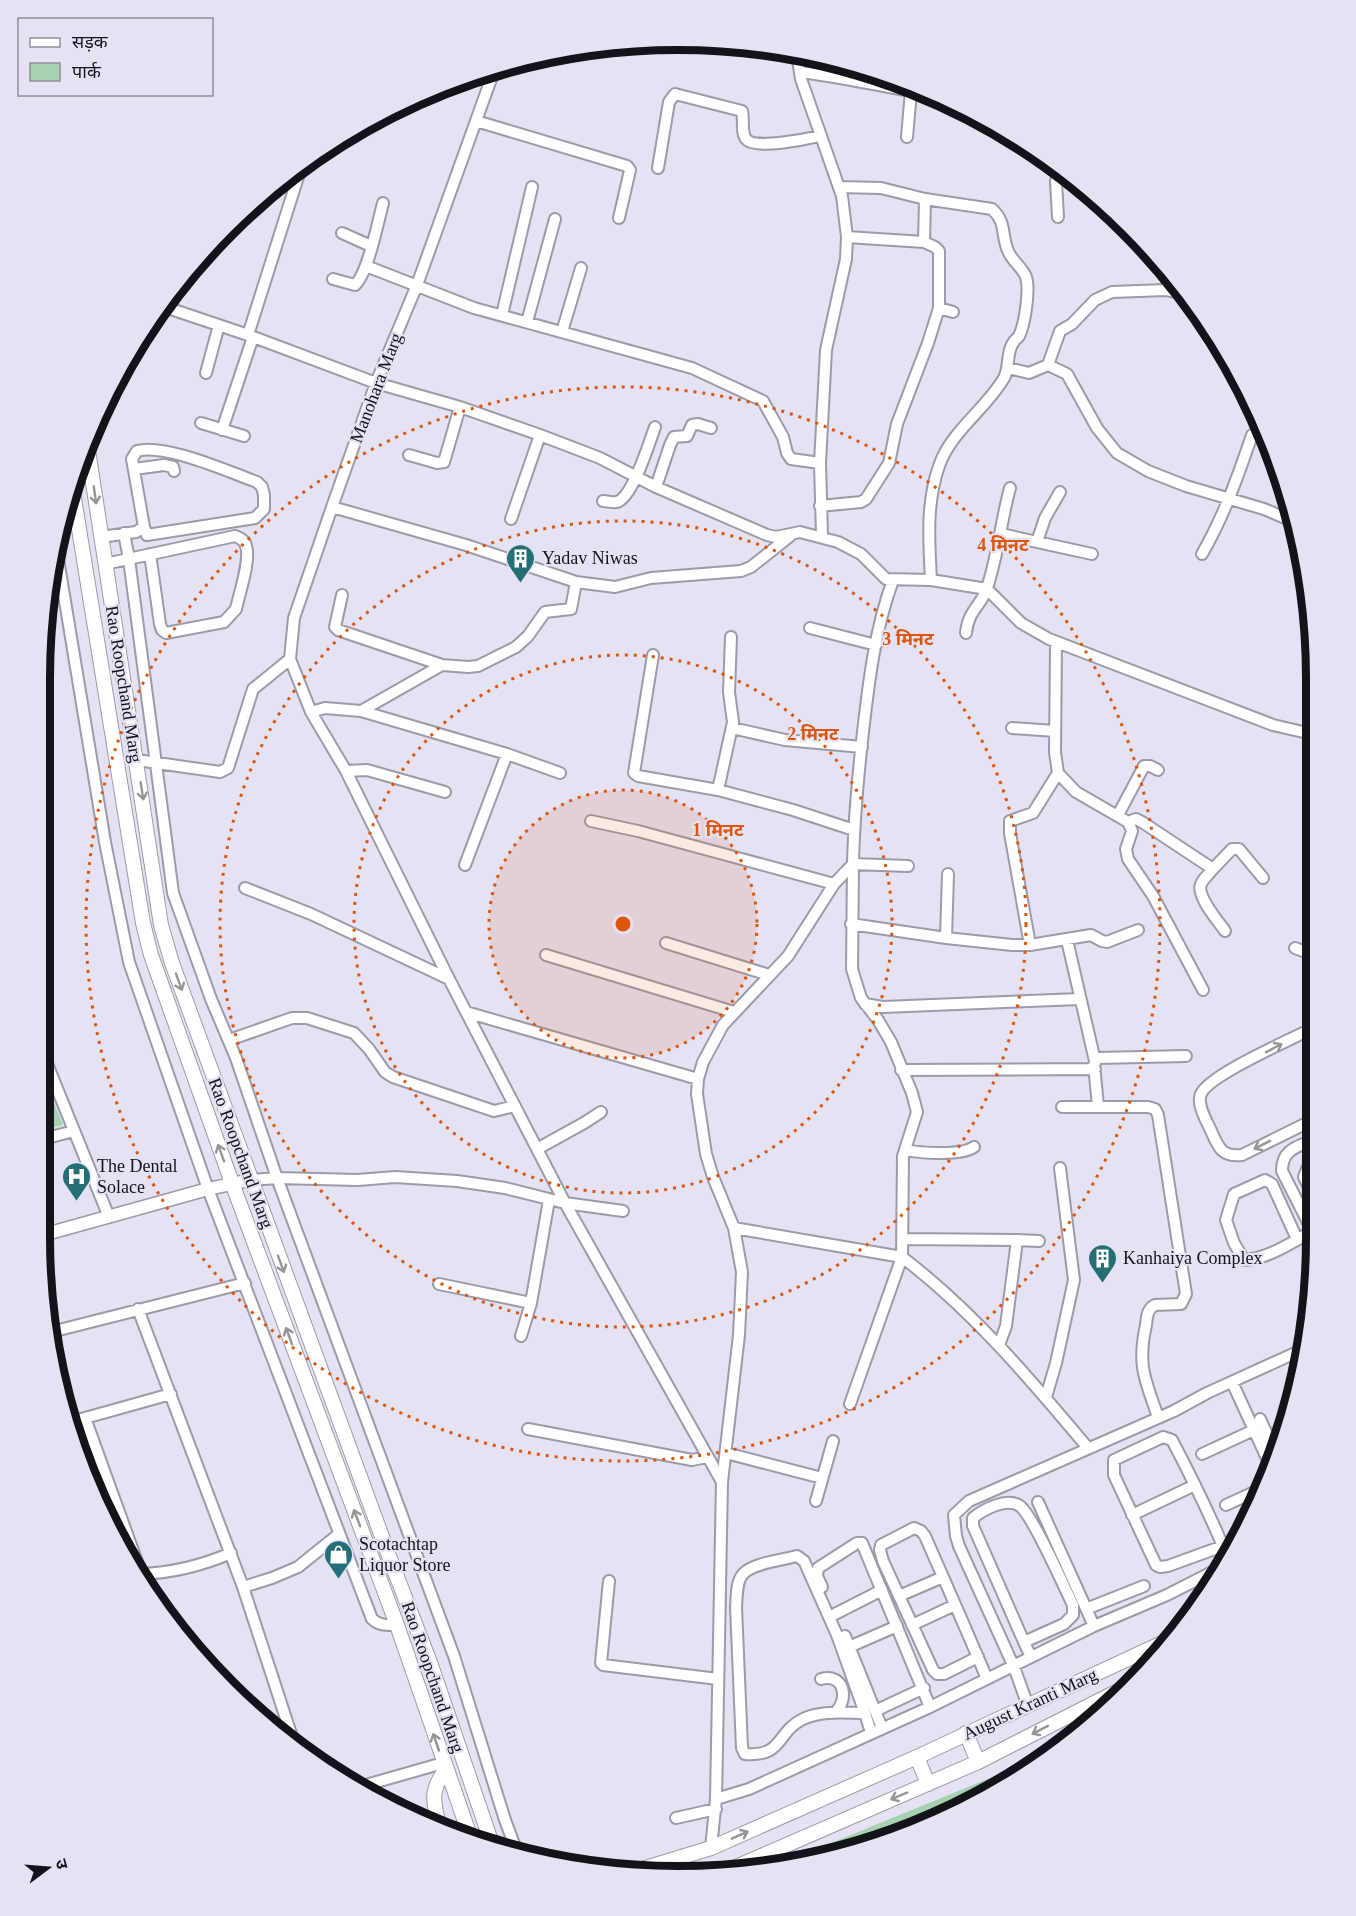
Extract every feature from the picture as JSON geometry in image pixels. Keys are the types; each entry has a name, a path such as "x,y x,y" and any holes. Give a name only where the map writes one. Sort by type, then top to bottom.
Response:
{"main road":[{"name":"Rao Roopchand Marg","path":"90,457 161,925 171,963 431,1665 490,1837"},
{"name":"Rao Roopchand Marg","path":"75,503 143,923 151,955 232,1183 397,1625 468,1830"},
{"name":"August Kranti Marg","path":"654,1865 711,1848 917,1757 1156,1647"},
{"name":"August Kranti Marg","path":"747,1862 978,1762 1107,1697"},
{"path":"966,1733 978,1762"},
{"path":"917,1757 928,1784"},
{"path":"438,1819 434,1792 445,1766"}],"street":[{"path":"798,62 820,136 839,187 847,237 846,259 826,350 820,463 822,537"},
{"path":"800,72 894,88"},
{"name":"Manohara Marg","path":"491,78 417,285 376,383 332,507 294,618 290,659 312,712 346,771 564,1203 722,1482"},
{"path":"658,168 669,102 675,94 742,111 744,137 752,143 783,142 820,136"},
{"path":"907,137 911,94"},
{"path":"476,121 627,165 630,170 619,218"},
{"path":"1057,176 1058,217"},
{"path":"222,429 298,177"},
{"path":"502,315 532,187"},
{"path":"839,187 881,188 925,199 992,209 1002,220 1007,249 1027,279 1025,314 1019,336 1012,343 1008,368 1001,382 956,437 939,465 929,516 932,580"},
{"path":"924,242 925,199"},
{"path":"333,279 356,285 359,281 366,266 383,203"},
{"path":"527,322 555,219"},
{"path":"342,233 371,246"},
{"path":"820,507 861,502 889,463 897,424 939,308 939,251 935,247 924,242 847,237"},
{"path":"366,266 474,308 692,368 763,401 783,437 789,457 820,463"},
{"path":"562,332 581,268"},
{"path":"1166,290 1167,284"},
{"path":"1008,368 1029,373 1047,365 1060,331 1072,324 1095,300 1112,292 1166,290 1174,292"},
{"path":"169,308 376,383 460,407 540,435 600,458 656,487 767,535 776,537 800,532 822,537 861,554 881,576 893,580 932,580 987,589 1021,623 1056,642 1273,725 1306,733"},
{"path":"939,308 953,312"},
{"path":"206,372 219,325"},
{"path":"1047,365 1067,374 1097,428 1117,453 1148,471 1186,486 1264,509 1286,518"},
{"path":"409,455 437,463 444,462 460,407"},
{"path":"201,423 244,436"},
{"path":"656,487 674,437 687,436 692,425 698,424 711,428"},
{"path":"603,501 615,503 620,501 636,476 655,427"},
{"path":"511,519 540,435"},
{"path":"1202,554 1229,499 1252,435"},
{"path":"144,449 166,452 210,465 257,482 262,488 264,509 255,518 147,535 144,527 132,459 137,451 144,449"},
{"path":"134,469 164,465 172,467 174,471"},
{"path":"966,633 968,620 987,589 1010,488"},
{"path":"1037,542 1046,518 1060,492"},
{"path":"332,507 457,542 576,582 615,587 651,578 741,571 751,567 793,533"},
{"path":"101,537 136,532 144,527"},
{"path":"124,533 174,893 454,1656 514,1845"},
{"path":"1001,534 1092,554"},
{"path":"105,564 150,554 236,536 243,540 248,556 236,609 224,622 166,633 160,624 150,554"},
{"path":"60,569 122,936 129,962 208,1189 372,1619 376,1623 397,1625"},
{"path":"850,1404 902,1257 902,1168 904,1150 917,1112 912,1093 891,1042 861,998 852,969 854,830 870,671 883,609 893,580"},
{"path":"342,595 335,627 338,630 442,665 463,668 478,666 516,647 528,636 544,612 571,609 576,582"},
{"path":"810,628 876,645"},
{"path":"718,790 732,728 733,712 729,693 731,637"},
{"path":"1030,945 1010,833 1010,821 1033,813 1058,773 1055,731 1056,642"},
{"path":"653,655 634,773 638,776 718,790 793,810 854,830"},
{"path":"137,760 225,771 228,768 253,689 290,659"},
{"path":"361,711 442,665"},
{"path":"312,712 325,708 361,711 507,754 560,773"},
{"path":"732,728 785,740 862,747"},
{"path":"1012,728 1055,731"},
{"path":"465,865 507,754"},
{"path":"1118,815 1144,766 1158,770"},
{"path":"346,771 367,770 445,792"},
{"path":"1058,773 1076,792 1128,822 1132,831 1126,849 1128,859 1152,896 1203,990"},
{"path":"1128,822 1136,819 1142,822 1213,869"},
{"path":"591,821 638,831 834,884"},
{"path":"1225,931 1202,897 1201,884 1234,848 1239,849 1263,878"},
{"path":"711,1848 716,1804 722,1482 739,1335 742,1272 734,1228 713,1178 706,1154 697,1095 698,1079 713,1040 734,1012 798,942 834,884 853,864 908,866"},
{"path":"946,938 948,874"},
{"path":"245,888 310,914 449,979"},
{"path":"851,924 946,938 1030,945 1091,935 1107,942 1138,930"},
{"path":"1067,940 1095,1065 1098,1106"},
{"path":"666,943 769,975"},
{"path":"1295,948 1306,952"},
{"path":"546,955 734,1012"},
{"path":"866,1004 883,1007 1080,999"},
{"path":"466,1012 698,1079"},
{"path":"229,1040 292,1018 307,1018 354,1033 369,1048 385,1072 393,1077 494,1111 515,1106"},
{"path":"1306,1032 1211,1080 1200,1094 1200,1103 1217,1145 1224,1154 1232,1156 1242,1155 1306,1123"},
{"path":"1095,1065 1097,1058 1102,1057 1186,1056"},
{"path":"901,1070 1095,1065"},
{"path":"50,1071 109,1217"},
{"path":"1062,1107 1148,1107 1155,1109 1159,1121 1186,1294 1181,1304 1155,1305 1148,1311 1141,1348 1141,1362 1143,1375 1158,1417"},
{"path":"537,1149 601,1112"},
{"path":"50,1137 74,1131"},
{"path":"1306,1143 1288,1152 1282,1160 1282,1171 1306,1218"},
{"path":"904,1150 965,1152 974,1147"},
{"path":"1046,1397 1056,1363 1074,1280 1060,1168"},
{"path":"50,1233 250,1179 358,1180 395,1177 457,1180 505,1188 564,1203 623,1211"},
{"path":"1297,1239 1272,1184 1265,1180 1234,1194 1226,1220 1234,1243 1244,1260 1254,1260 1306,1236"},
{"path":"521,1336 531,1303 549,1200"},
{"path":"734,1228 902,1257 999,1345 1088,1448"},
{"path":"903,1239 1039,1241"},
{"path":"999,1345 1006,1326 1017,1240"},
{"path":"57,1330 245,1283"},
{"path":"439,1284 531,1303"},
{"path":"138,1309 231,1553 291,1734"},
{"path":"1028,1706 1014,1667 959,1546 954,1515 969,1501 1295,1353"},
{"path":"1232,1382 1267,1458"},
{"path":"77,1420 171,1394"},
{"path":"85,1418 125,1536"},
{"path":"1260,1419 1272,1444"},
{"path":"528,1430 692,1460 707,1457"},
{"path":"1202,1454 1254,1430"},
{"path":"1163,1437 1168,1437 1172,1440 1195,1485 1223,1546 1160,1567 1156,1565 1132,1515 1114,1475 1114,1460 1163,1437"},
{"path":"816,1500 833,1441"},
{"path":"726,1453 822,1478"},
{"path":"1132,1515 1195,1485"},
{"path":"1226,1504 1253,1492"},
{"path":"1038,1502 1094,1626"},
{"path":"1024,1642 1064,1624 1073,1615 1073,1605 1030,1519 1020,1506 1007,1503 979,1513 973,1518 973,1526 1024,1642 1031,1657"},
{"path":"978,1658 944,1674 937,1674 933,1670 899,1596 880,1550 881,1545 914,1528 925,1536 943,1577 955,1605 978,1658 987,1679"},
{"path":"243,1587 298,1567 339,1534"},
{"path":"876,1730 849,1647 817,1576 818,1568 857,1543 862,1543 864,1547 930,1707"},
{"path":"145,1571 179,1570 231,1553"},
{"path":"870,1712 804,1561 797,1556 753,1567 743,1574 738,1585 736,1606 742,1748 745,1754 759,1755 775,1747 788,1730 804,1718 836,1712 870,1712 924,1688"},
{"path":"676,1818 716,1804 930,1707 1094,1626 1167,1595 1209,1574"},
{"path":"899,1596 943,1577"},
{"path":"609,1581 601,1662 603,1665 718,1679"},
{"path":"1086,1609 1144,1586"},
{"path":"835,1614 882,1590"},
{"path":"912,1625 955,1605"},
{"path":"849,1647 897,1626"},
{"path":"821,1679 830,1677 837,1679 841,1684 842,1700 836,1712"},
{"path":"368,1784 445,1766"}],"green space":[{"path":"50,1092 63,1125 50,1128"},
{"path":"82,1428 110,1508 97,1479 80,1429"},
{"path":"1017,1767 956,1802 919,1819 841,1845 808,1852"}],"place":[{"name":"Yadav Niwas","path":"521,584"},
{"name":"The Dental Solace","path":"76,1202"},
{"name":"Kanhaiya Complex","path":"1102,1284"},
{"name":"Scotachtap Liquor Store","path":"338,1580"}]}
